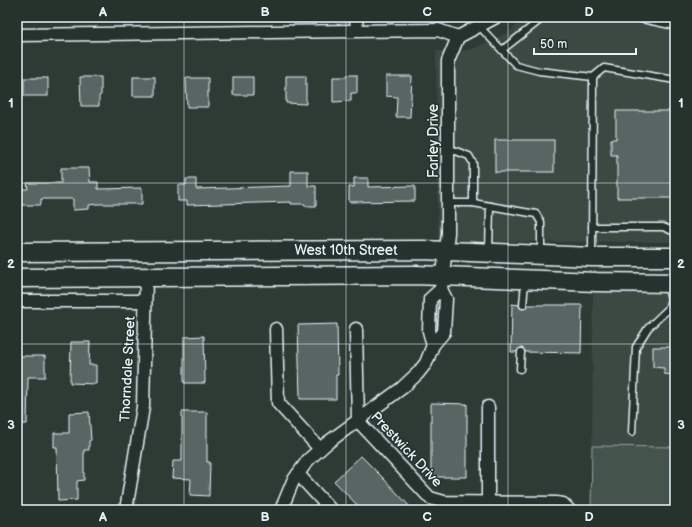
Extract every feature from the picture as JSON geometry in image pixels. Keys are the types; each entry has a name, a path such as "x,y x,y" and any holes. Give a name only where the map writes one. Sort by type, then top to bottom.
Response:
{"main road":[{"name":"West 10th Street","path":"17,252 294,250 446,251 592,257 675,257"},
{"name":"West 10th Street","path":"17,278 146,277 442,283 525,280 671,283"}],"street":[{"path":"356,17 357,30"},
{"path":"17,35 438,30 458,37 478,25 496,17"},
{"name":"Farley Drive","path":"442,283 446,251 448,202 448,61 458,37"},
{"name":"Thorndale Street","path":"126,510 143,407 146,277"},
{"path":"281,510 287,492 308,460 320,449 415,377 426,363 433,344 429,331 430,299 442,283"},
{"path":"17,301 145,302"},
{"path":"276,329 278,404 320,449"},
{"name":"Prestwick Drive","path":"356,329 358,421 430,498 444,502 488,506 556,503 563,504 569,510"},
{"path":"488,407 488,506"},
{"path":"298,474 331,510"}],"lane":[{"path":"502,50 544,17"},
{"path":"633,17 675,26"},
{"path":"478,25 516,65 539,70 593,77 604,68 675,80"},
{"path":"592,257 593,77"},
{"path":"448,148 469,156 473,163 473,202"},
{"path":"448,202 473,202 536,214 541,222 541,255"},
{"path":"489,252 490,206"},
{"path":"592,227 663,227 675,232"},
{"path":"524,305 525,280"},
{"path":"632,432 636,347 648,328 668,310 671,283"},
{"path":"520,369 521,352"}],"shaded area":[{"path":"526,17 675,17 675,242 438,242 436,51 470,50 509,32"},
{"path":"675,290 675,447 592,446 593,291"},
{"path":"592,446 675,447 675,510 591,510"}],"building":[{"path":"346,75 357,75 357,93 351,93 351,101 333,102 333,77 346,77"},
{"path":"286,76 306,76 306,104 286,103"},
{"path":"386,76 412,76 410,117 396,117 397,97 386,96"},
{"path":"80,77 101,77 101,95 99,96 99,106 81,106"},
{"path":"133,77 155,77 155,96 133,96"},
{"path":"233,77 253,77 253,95 233,95"},
{"path":"24,78 48,78 48,96 24,96"},
{"path":"186,78 208,78 208,107 187,107"},
{"path":"616,111 675,111 675,198 617,198 617,155 611,155 611,139 616,139"},
{"path":"495,140 554,140 554,172 495,172"},
{"path":"61,168 89,168 90,182 98,182 98,189 142,188 142,204 98,204 89,205 89,209 73,210 73,199 41,199 41,205 18,205 18,189 28,189 27,183 61,183"},
{"path":"291,171 308,171 308,186 316,186 316,206 291,204 291,202 187,205 187,201 178,201 178,185 186,185 186,179 196,179 196,189 291,186"},
{"path":"354,178 368,178 368,187 415,186 415,201 349,202 349,187 354,187"},
{"path":"512,304 519,305 520,308 523,309 528,305 582,305 581,353 525,352 521,348 516,352 511,352"},
{"path":"337,324 338,375 336,375 336,399 300,399 298,325"},
{"path":"204,336 205,383 184,383 184,337"},
{"path":"71,342 90,342 89,365 96,365 96,384 70,383"},
{"path":"653,347 675,347 675,375 664,374 664,368 653,367"},
{"path":"17,356 45,356 45,377 28,377 27,424 17,424"},
{"path":"431,403 467,404 467,477 431,477"},
{"path":"89,412 91,440 89,441 89,450 84,450 84,480 77,481 77,500 58,501 57,447 54,447 54,433 69,433 69,413"},
{"path":"182,412 207,412 207,462 210,462 209,496 190,495 191,479 172,478 173,461 182,461"},
{"path":"361,456 413,510 362,510 334,481"}]}
